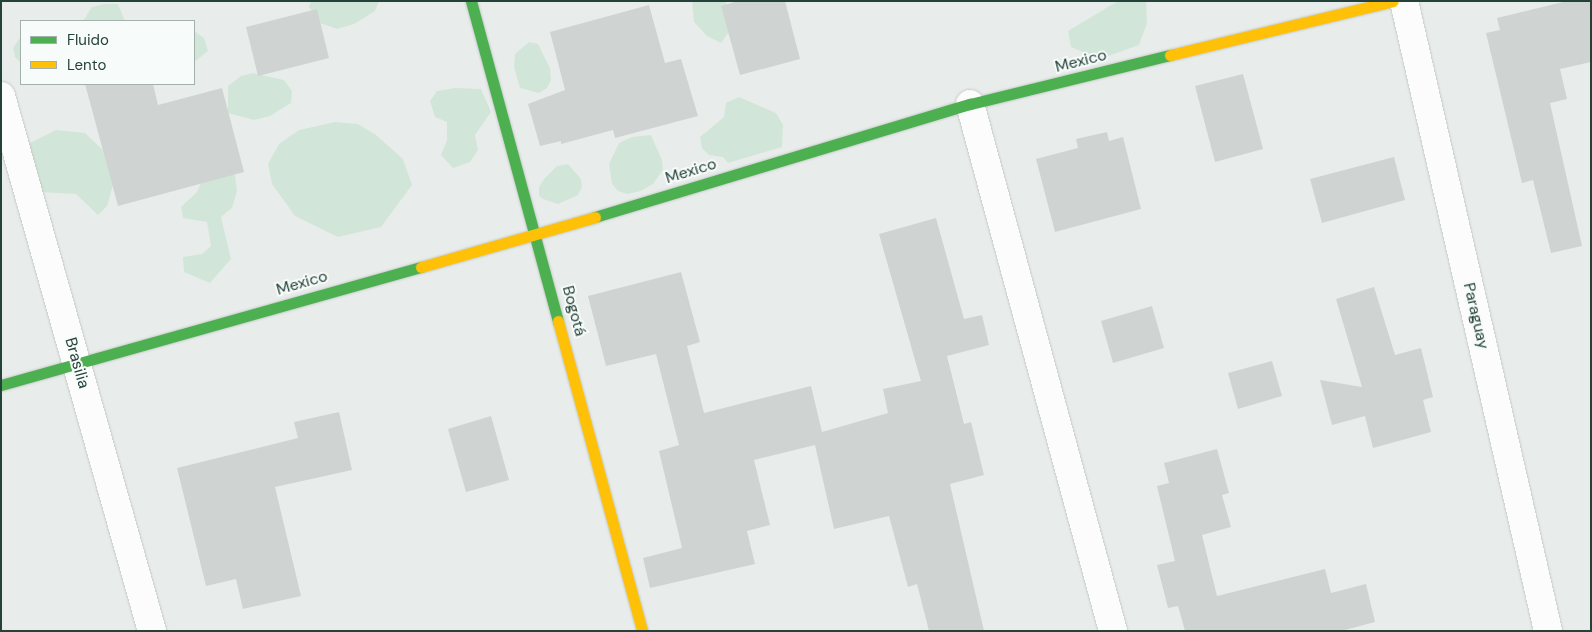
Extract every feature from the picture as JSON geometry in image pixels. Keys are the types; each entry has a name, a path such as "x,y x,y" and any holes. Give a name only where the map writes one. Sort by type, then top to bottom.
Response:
{"street":[{"name":"Bogotá","path":"471,1 536,234 642,631"},
{"name":"Mexico","path":"1,385 536,234 970,104 1393,1"},
{"name":"Paraguay","path":"1404,1 1548,631"},
{"name":"Brasilia","path":"1,96 152,631"},
{"path":"970,104 1113,631"}],"green space":[{"path":"311,1 379,1 375,11 354,24 337,29 320,23 309,7"},
{"path":"692,1 726,1 731,29 721,43 707,36 694,22"},
{"path":"1118,1 1146,1 1147,23 1139,45 1100,59 1071,47 1068,31"},
{"path":"104,4 118,4 125,20 84,20 92,7"},
{"path":"195,32 204,38 208,51 195,61"},
{"path":"20,38 20,62 15,57 13,48"},
{"path":"529,42 538,44 550,68 551,80 547,88 539,93 520,88 514,67 515,54"},
{"path":"253,73 284,80 292,91 291,103 270,116 254,120 228,113 228,86 241,76"},
{"path":"455,88 481,89 491,112 475,135 478,150 470,162 453,168 441,155 447,140 447,122 435,117 430,101 437,91"},
{"path":"739,97 776,113 783,125 782,147 728,163 723,157 709,155 702,148 700,137 724,117 726,103"},
{"path":"335,122 358,124 376,135 403,159 412,185 381,227 338,237 295,216 272,184 268,164 279,144 299,130"},
{"path":"56,130 85,133 103,150 113,185 107,206 98,215 76,194 40,192 24,146"},
{"path":"651,135 662,160 663,170 653,184 641,191 627,194 618,191 612,184 609,164 619,143 632,137"},
{"path":"568,164 581,179 582,187 578,195 558,204 539,196 539,187 544,179 557,166"},
{"path":"223,165 235,175 237,191 232,208 221,217 231,259 210,283 184,272 183,257 202,254 211,246 207,222 183,218 181,207 197,192 207,170"}],"building":[{"path":"738,1 785,1 800,59 740,75 721,6"},
{"path":"1567,1 1591,1 1591,62 1560,69 1567,99 1550,103 1582,246 1551,253 1533,180 1522,183 1486,33 1500,30 1497,18"},
{"path":"649,5 665,63 681,59 698,116 615,138 613,130 561,144 561,141 540,146 528,104 565,90 550,32"},
{"path":"317,9 329,58 258,76 246,27"},
{"path":"1243,74 1263,149 1215,162 1195,86"},
{"path":"85,85 153,85 158,105 222,88 244,172 118,206"},
{"path":"1107,132 1109,141 1123,137 1141,209 1055,232 1036,159 1078,148 1076,139"},
{"path":"1394,157 1405,200 1322,223 1310,179"},
{"path":"936,218 964,319 982,315 989,345 947,356 964,424 971,422 984,475 950,484 984,631 929,631 917,584 908,587 889,516 834,529 815,445 754,460 770,525 747,531 755,564 650,588 643,558 682,548 659,451 679,445 656,354 606,366 588,296 681,272 700,342 687,346 704,413 811,386 822,432 888,413 883,389 921,381 879,234"},
{"path":"1374,287 1395,355 1421,348 1433,397 1423,400 1431,432 1373,448 1365,416 1332,425 1320,380 1362,387 1336,299"},
{"path":"1152,306 1164,348 1113,363 1101,321"},
{"path":"1272,361 1282,396 1238,409 1228,373"},
{"path":"339,412 352,470 275,487 301,596 243,609 236,579 206,586 177,468 298,438 294,422"},
{"path":"491,416 509,480 466,492 448,429"},
{"path":"1217,449 1229,493 1222,495 1231,527 1202,535 1217,596 1325,569 1331,593 1366,584 1375,622 1341,631 1185,631 1178,606 1168,608 1157,565 1175,561 1157,486 1169,483 1164,463"}],"traffic: fast":[{"path":"471,1 558,321"},
{"path":"595,217 970,104 1170,55"},
{"path":"1,385 421,267"}],"traffic: slow":[{"path":"1170,55 1393,1"},
{"path":"421,267 595,217"},
{"path":"558,321 642,631"}]}
